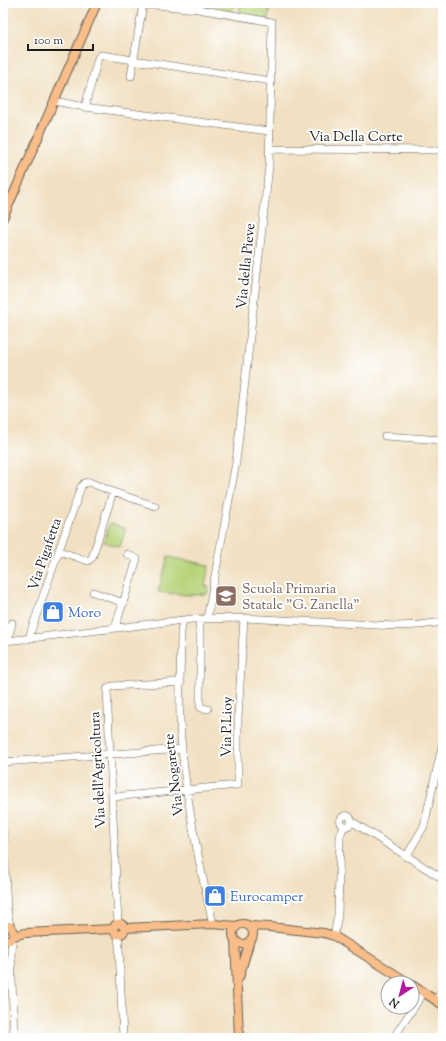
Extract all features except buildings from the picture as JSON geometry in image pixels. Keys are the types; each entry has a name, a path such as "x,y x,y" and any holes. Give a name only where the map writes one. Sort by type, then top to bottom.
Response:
{"main road":[{"path":"3,218 97,3"},
{"path":"213,924 240,943 244,943 270,926"},
{"path":"3,941 7,941 9,930 25,933 213,924 270,926 324,933 334,936 396,975"},
{"path":"236,926 233,931 238,985 239,1038"},
{"path":"238,985 251,939 252,931 249,926"},
{"path":"420,990 440,1002"}],"street":[{"path":"131,76 143,4 133,3"},
{"name":"Via della Pieve","path":"143,4 198,9 272,22 269,166 236,462 207,618"},
{"path":"85,107 98,58 101,55 271,81"},
{"path":"54,101 85,107 269,131"},
{"name":"Via Della Corte","path":"269,149 443,150"},
{"path":"385,436 443,440"},
{"name":"Via Pigafetta","path":"30,638 32,628 81,487 87,482 113,492"},
{"path":"59,551 88,561 90,560 94,553 113,492 155,506"},
{"path":"115,628 137,559 127,554"},
{"path":"93,592 124,603"},
{"path":"9,640 207,618 244,618 396,626 443,622"},
{"name":"Via P.Lioy","path":"187,790 238,785 238,718 244,618"},
{"path":"198,619 200,635 200,705 201,708 208,709"},
{"name":"Via Nogarette","path":"183,620 180,682 182,749 195,847 213,924"},
{"path":"3,624 12,625 9,640 3,647"},
{"name":"Via dell'Agricoltura","path":"123,1038 107,689 112,686 180,682"},
{"path":"406,856 424,826 443,742"},
{"path":"3,758 182,749"},
{"path":"3,762 109,752"},
{"path":"112,797 187,790"},
{"path":"334,936 338,915 340,836 344,826 349,826 351,821 443,880"},
{"path":"3,831 11,951 14,1038"},
{"path":"3,883 4,903 9,930"},
{"path":"3,941 6,951 10,1038"},
{"path":"440,1002 443,990"},
{"path":"395,1038 394,1037 424,992"}],"green space":[{"path":"199,3 235,3 233,11 199,6"},
{"path":"241,3 271,3 268,19 239,14"},
{"path":"110,523 126,529 120,547 104,542"},
{"path":"168,557 209,565 205,586 209,587 207,594 188,595 158,592"}],"place":[{"name":"Scuola Primaria Statale \"G. Zanella\"","path":"226,596"},
{"name":"Moro","path":"53,612"},
{"name":"Eurocamper","path":"215,896"}]}
